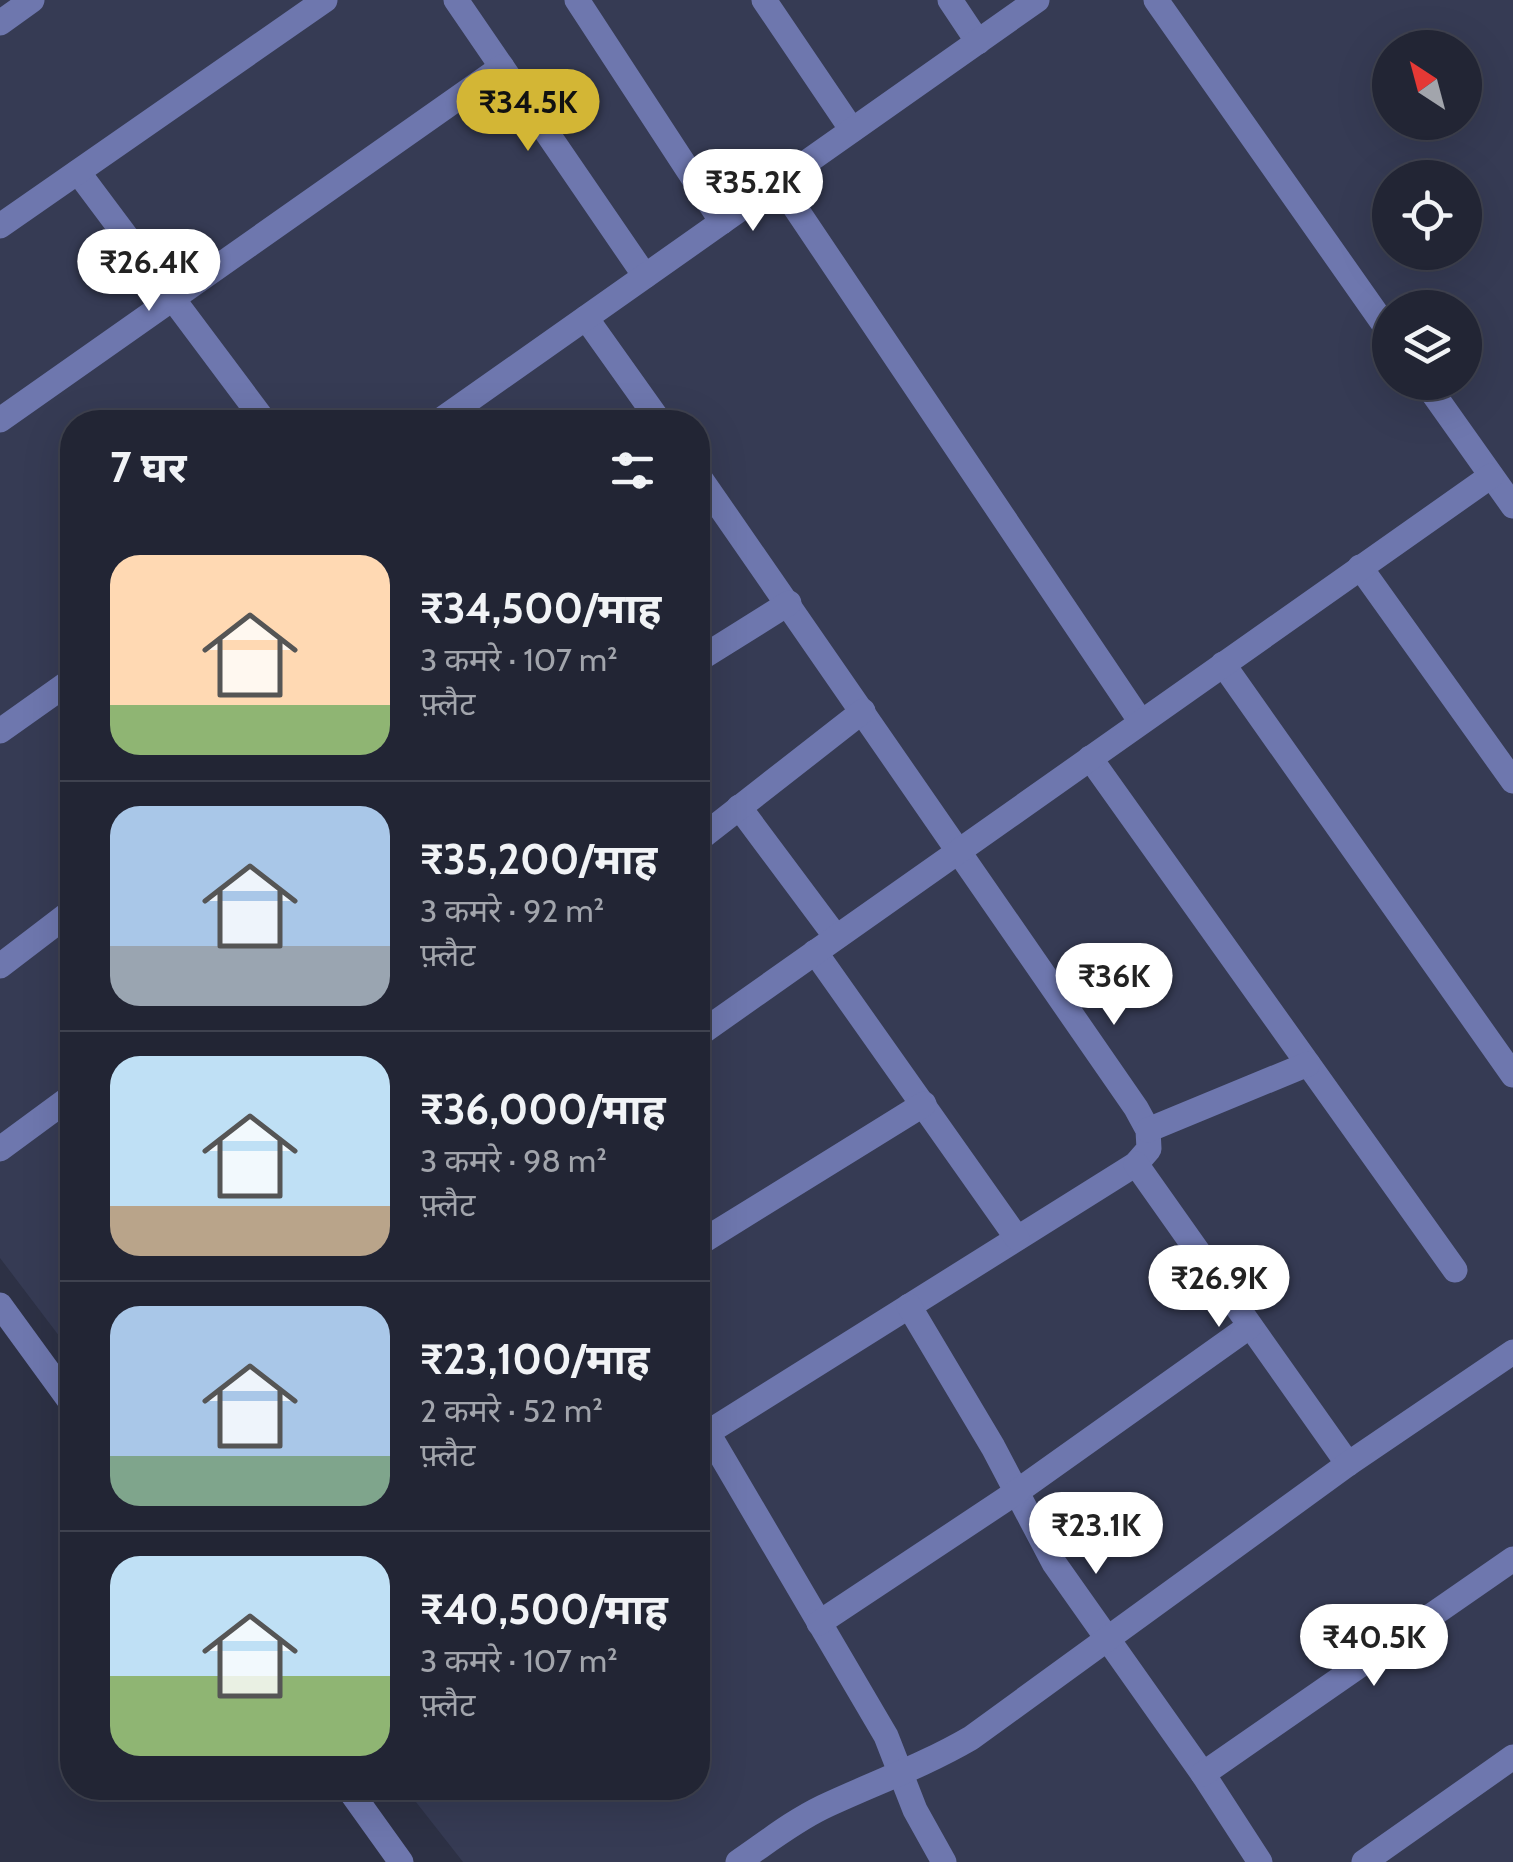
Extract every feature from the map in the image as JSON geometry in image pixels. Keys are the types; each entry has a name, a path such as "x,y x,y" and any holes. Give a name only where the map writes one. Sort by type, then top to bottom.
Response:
{"street":[{"path":"0,23 32,0"},
{"path":"0,226 325,0"},
{"path":"456,0 646,276"},
{"path":"577,0 722,222"},
{"path":"764,0 852,130"},
{"path":"950,0 978,42"},
{"path":"455,410 1036,0"},
{"path":"1156,0 1372,306"},
{"path":"0,420 502,67"},
{"path":"78,172 256,410"},
{"path":"778,182 1141,722"},
{"path":"586,318 651,410"},
{"path":"1438,400 1513,506"},
{"path":"710,1024 1491,476"},
{"path":"710,492 1148,1130 1148,1149 1136,1164 909,1306 710,1439"},
{"path":"1360,567 1513,781"},
{"path":"710,652 788,603"},
{"path":"1224,664 1513,1075"},
{"path":"0,731 60,688"},
{"path":"710,830 863,710"},
{"path":"1090,758 1455,1270"},
{"path":"739,807 836,936"},
{"path":"0,966 60,920"},
{"path":"814,952 1016,1238"},
{"path":"1148,1130 1308,1064"},
{"path":"710,1237 924,1104"},
{"path":"0,1149 60,1105"},
{"path":"1136,1164 1348,1464"},
{"path":"0,1305 60,1388"},
{"path":"909,1306 1018,1491 1054,1563 1204,1774 1254,1860"},
{"path":"819,1623 1018,1491 1250,1326"},
{"path":"738,1862 790,1824 970,1738 1348,1464 1513,1352"},
{"path":"710,1450 886,1736 915,1810 944,1862"},
{"path":"1204,1774 1513,1559"},
{"path":"1364,1862 1513,1756"},
{"path":"357,1800 401,1862"}],"shaded area":[{"path":"0,0 1513,0 1513,1862 463,1862 414,1800 710,1800 710,410 60,410 60,1337 0,1258"}]}
